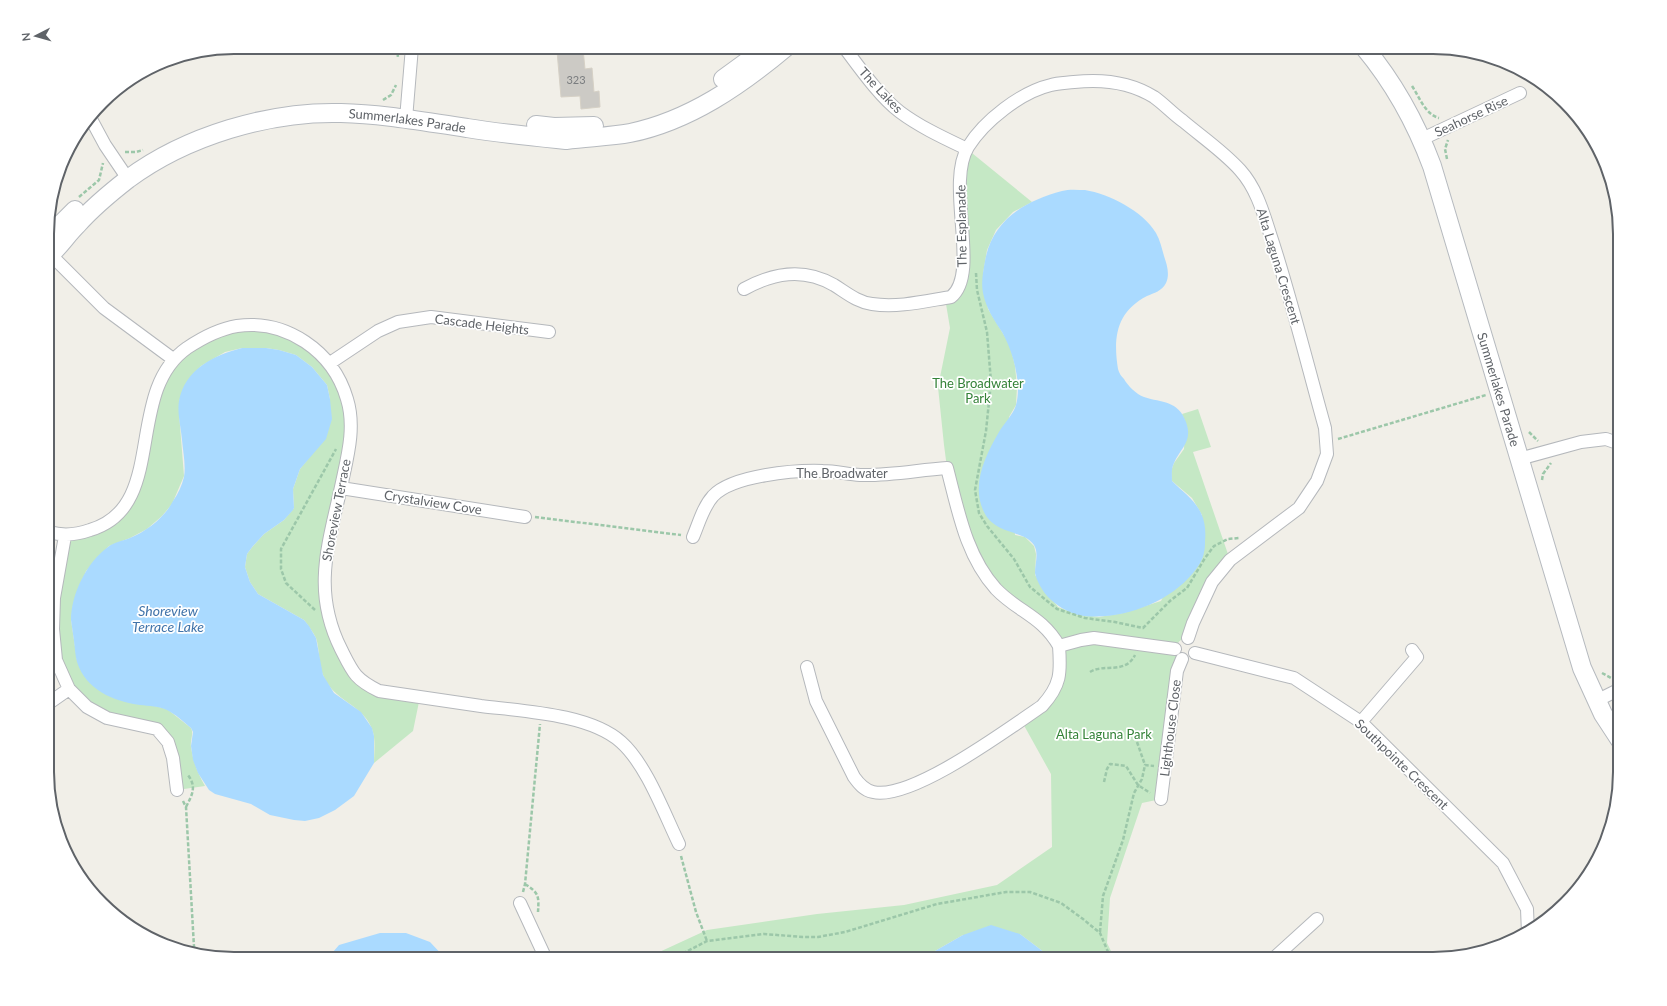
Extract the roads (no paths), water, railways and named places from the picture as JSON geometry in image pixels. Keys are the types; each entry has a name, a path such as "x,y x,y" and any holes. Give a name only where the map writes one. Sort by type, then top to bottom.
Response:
{"street":[{"path":"406,113 411,54"},
{"name":"Summerlakes Parade","path":"406,113 554,127 586,127 617,123 651,116 684,104 709,89 757,54"},
{"name":"Summerlakes Parade","path":"54,231 97,189 125,174 171,141 197,129 239,115 307,104 355,101 487,131 566,140 630,133 693,111 724,93 761,68 778,54"},
{"name":"The Lakes","path":"849,54 870,81 899,111 967,149"},
{"name":"Summerlakes Parade","path":"1369,54 1393,85 1427,136 1432,166 1499,391 1525,458 1591,660 1613,707"},
{"name":"Summerlakes Parade","path":"1385,54 1405,82 1456,203 1509,388 1525,458"},
{"name":"Alta Laguna Crescent","path":"967,149 976,134 1021,97 1051,85 1093,80 1125,85 1154,97 1241,171 1259,199 1281,269 1325,428 1327,454 1318,480 1299,508 1230,560 1212,582 1193,623 1188,638"},
{"name":"Seahorse Rise","path":"1427,136 1520,93"},
{"path":"92,123 125,174"},
{"name":"The Esplanade","path":"744,289 760,280 777,275 798,274 815,277 833,285 853,298 871,304 889,306 952,297 957,293 961,285 964,263 959,187 967,149"},
{"name":"Summerlakes Parade","path":"54,250 125,174"},
{"path":"54,260 104,308 173,359"},
{"name":"Cascade Heights","path":"330,363 378,331 398,322 432,317 549,332"},
{"name":"Shoreview Terrace","path":"54,533 65,536 93,530 112,521 124,509 137,483 154,398 173,359 213,333 236,326 253,325 284,332 303,341 321,353 330,363 340,381 347,400 350,416 351,432 348,456 326,552 324,591 334,636 353,672 363,683 379,691 538,720 583,721 606,732 620,741 632,754 646,776 679,844"},
{"path":"1525,458 1581,442 1606,439 1613,442"},
{"name":"The Broadwater","path":"693,537 702,514 713,496 727,486 747,478 804,471 824,471 858,475 947,468 968,542 979,566 996,588 1011,603 1042,623 1052,634 1059,646"},
{"name":"Crystalview Cove","path":"341,488 525,517"},
{"path":"54,598 65,536"},
{"path":"807,667 816,701 854,777 861,787 872,792 886,792 913,785 944,770 1042,706 1052,695 1058,680 1060,664 1059,646 1094,638 1138,644 1178,654 1187,659 1192,657 1195,653 1196,647 1194,641 1188,638 1179,640 1178,654"},
{"path":"54,644 56,660 69,689 87,707 107,718 157,729 168,742 173,758 177,790"},
{"path":"1361,722 1417,657 1412,650"},
{"name":"Southpointe Crescent","path":"1195,653 1221,658 1294,678 1361,722 1502,863 1527,909 1528,925"},
{"name":"Lighthouse Close","path":"1161,799 1178,654"},
{"path":"54,700 69,689"},
{"name":"Summerlakes Parade","path":"1607,696 1613,731"},
{"path":"520,903 543,952"},
{"path":"1282,952 1317,919"}],"water":[{"path":"1085,190 1104,195 1134,211 1150,225 1160,242 1167,266 1167,280 1158,291 1137,302 1123,318 1117,336 1116,347 1118,369 1132,390 1144,397 1174,406 1183,415 1188,429 1188,435 1185,444 1173,465 1172,481 1192,500 1198,508 1205,527 1205,549 1203,558 1193,573 1182,584 1170,594 1156,602 1125,613 1109,616 1078,615 1058,605 1048,597 1040,586 1035,573 1037,555 1034,545 1030,540 996,526 990,521 981,504 979,493 979,483 984,461 999,432 1015,409 1018,397 1017,378 1010,348 988,309 983,293 983,273 989,247 1002,224 1023,207 1048,195 1062,191"},
{"name":"Shoreview Terrace Lake","path":"242,348 266,348 296,355 312,367 327,385 330,399 332,419 326,439 300,469 293,489 293,510 284,520 264,534 253,546 247,554 245,567 250,582 258,594 304,620 309,626 316,638 323,675 334,693 361,712 372,728 374,736 374,763 354,796 335,810 319,818 305,821 270,815 251,804 215,794 209,790 198,773 193,760 191,746 193,732 191,728 164,709 120,701 94,687 81,672 75,654 71,620 72,610 77,589 87,570 100,553 110,545 136,535 155,523 170,507 181,486 185,468 179,415 179,401 187,380 202,365 211,359"},
{"path":"991,925 1020,934 1044,952 933,952 963,935"},
{"path":"380,933 406,933 430,942 439,952 333,952 339,945"}],"park label":[{"name":"The Broadwater Park","path":"978,390"},
{"name":"Alta Laguna Park","path":"1104,734"}]}
